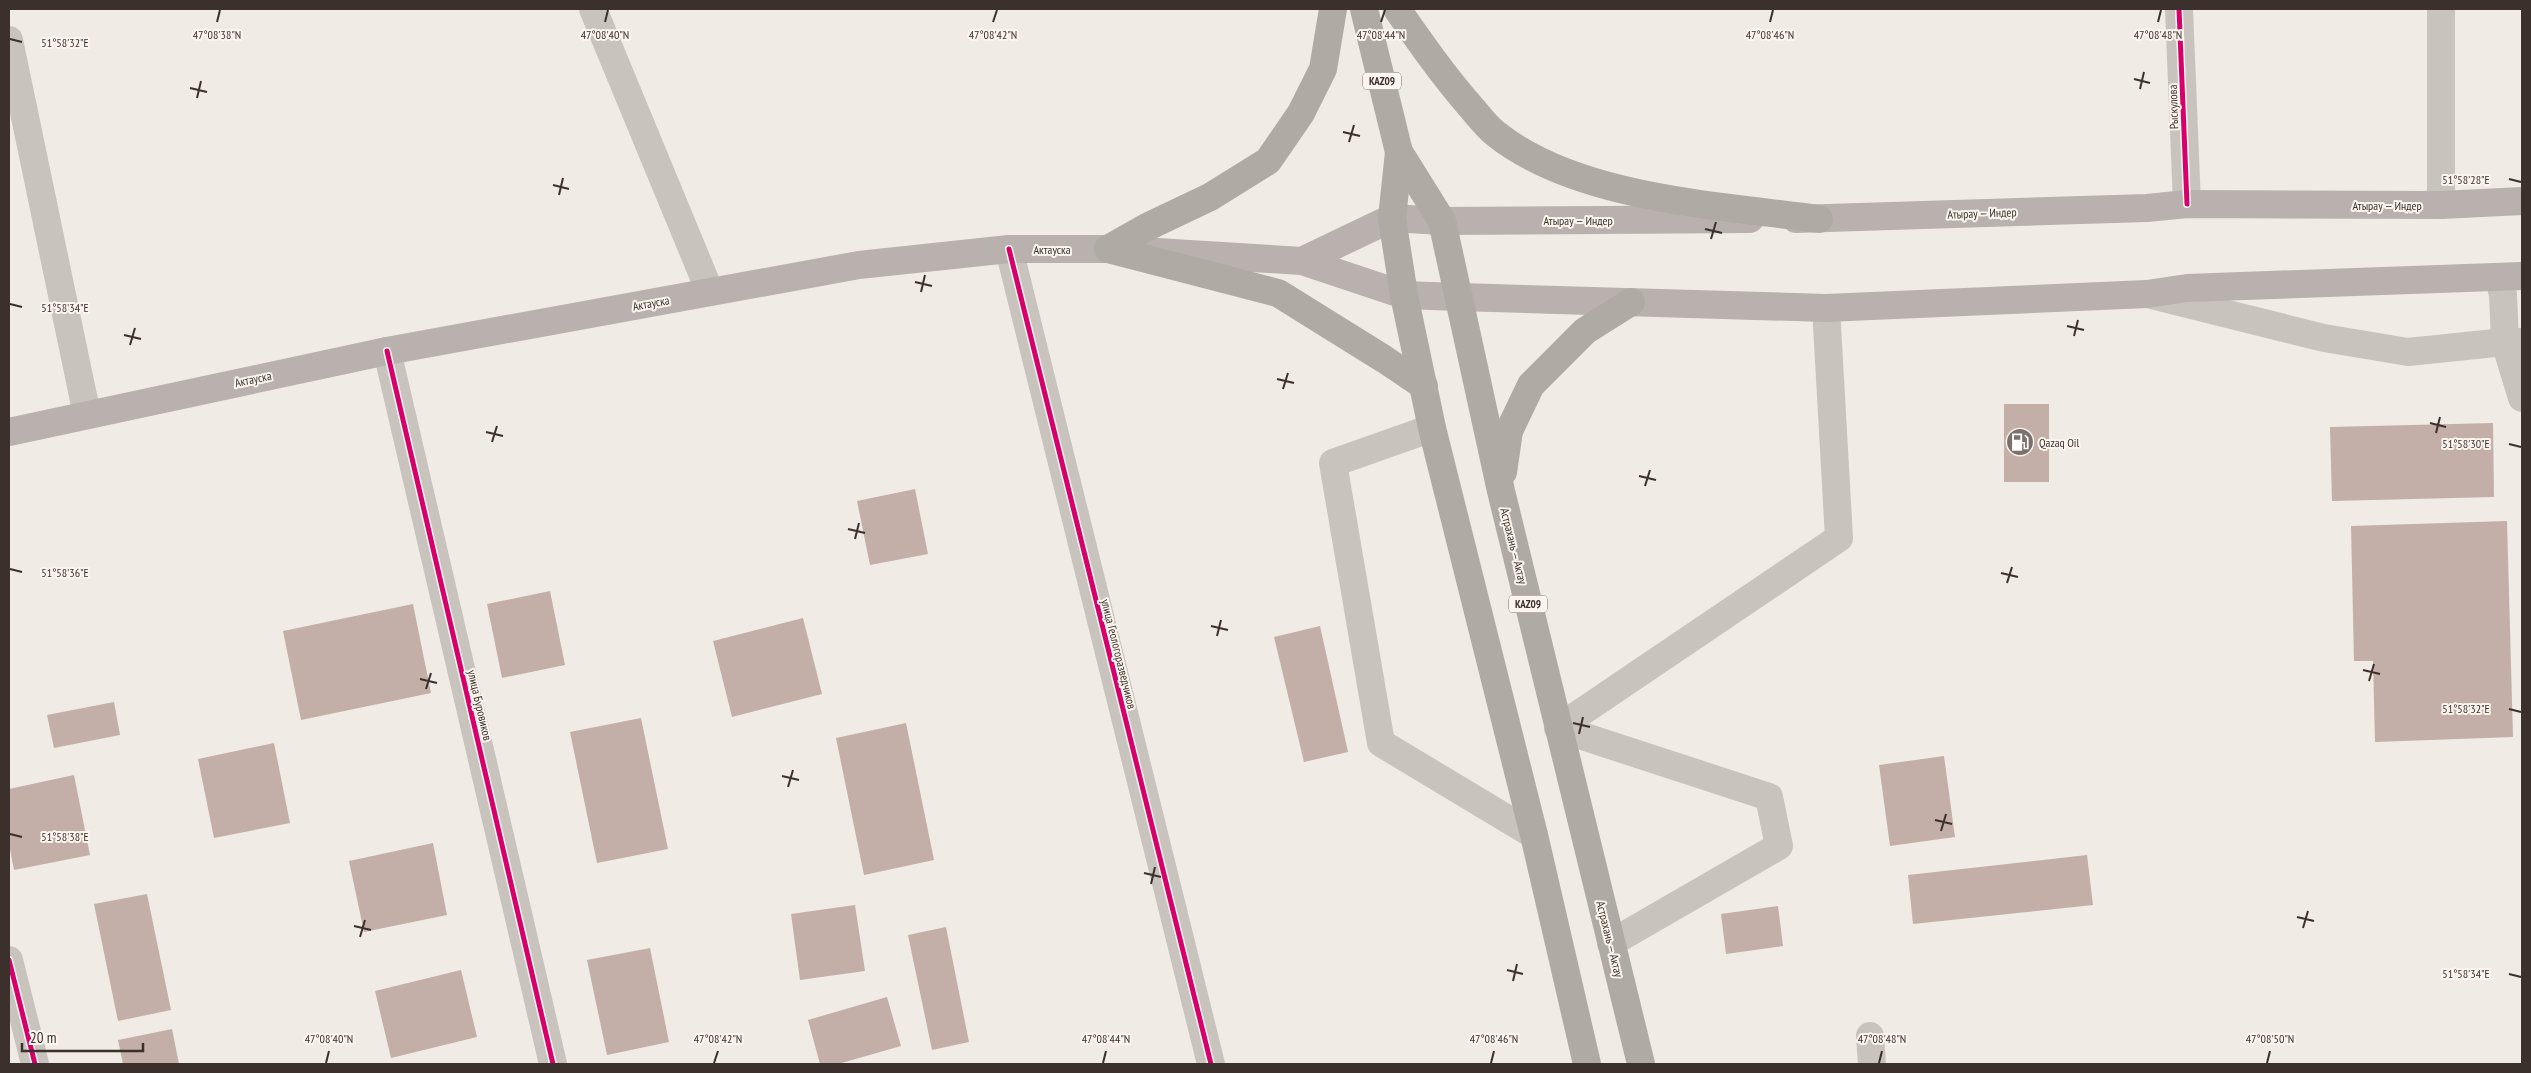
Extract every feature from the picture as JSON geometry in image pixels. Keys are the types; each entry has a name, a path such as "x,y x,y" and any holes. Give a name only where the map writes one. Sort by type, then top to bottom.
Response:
{"highway":[{"path":"1108,249 1147,227 1210,197 1268,160 1301,113 1323,70 1334,9"},
{"name":"Астрахань — Актау","path":"1364,9 1399,152 1442,221 1500,491 1641,1064"},
{"path":"1397,9 1443,74 1494,133 1537,161 1594,182 1660,196 1819,219"},
{"name":"Астрахань — Актау","path":"1399,152 1392,218 1404,295 1432,428 1534,835 1587,1064"},
{"path":"1108,249 1278,294 1384,359 1424,386"},
{"path":"1500,491 1509,431 1531,385 1585,331 1631,302"}],"main road":[{"name":"Атырау — Индер","path":"1442,221 1819,219 2147,208 2187,204 2441,206 2522,201"},
{"name":"Актауска","path":"1302,261 1392,218 1442,221"},
{"name":"Актауска","path":"9,432 388,351 710,292 859,265 1008,249 1108,249 1302,261 1404,295 1459,297"},
{"path":"1459,297 1826,308 2147,294 2186,288 2510,276"}],"street":[{"path":"593,9 710,292"},
{"name":"Рыскулова","path":"2180,9 2187,204"},
{"path":"2441,9 2441,206"},
{"path":"9,40 87,415"},
{"name":"улица Геологоразведчиков","path":"1008,249 1210,1064"},
{"path":"2510,276 2503,294 2514,342 2522,398"},
{"path":"2147,294 2324,338 2408,352 2514,342"},
{"path":"1558,728 1839,538 1826,308"},
{"name":"улица Буровиков","path":"388,351 553,1064"},
{"path":"1432,428 1333,463 1381,743 1534,835"},
{"path":"1558,728 1769,797 1779,846 1611,943"},
{"path":"9,960 35,1064"},
{"path":"1870,1036 1872,1064"}],"building":[{"path":"2004,404 2049,404 2049,482 2004,482"},
{"path":"2493,423 2494,497 2332,501 2330,427"},
{"path":"915,489 928,554 870,565 857,501"},
{"path":"2507,521 2513,737 2375,742 2373,661 2354,661 2351,526"},
{"path":"550,591 565,665 502,678 487,604"},
{"path":"413,604 431,693 301,720 283,631"},
{"path":"803,618 822,694 732,717 713,641"},
{"path":"1320,626 1348,752 1304,762 1274,637"},
{"path":"114,702 120,735 54,748 47,715"},
{"path":"641,718 668,849 597,863 570,732"},
{"path":"906,723 934,860 864,875 836,738"},
{"path":"274,743 290,823 214,838 198,759"},
{"path":"1944,756 1955,837 1890,846 1879,765"},
{"path":"74,775 90,855 14,870 9,844 9,789"},
{"path":"433,843 447,915 364,932 349,861"},
{"path":"2087,855 2093,905 1913,924 1908,875"},
{"path":"147,894 171,1010 118,1021 94,904"},
{"path":"855,905 865,971 800,980 791,914"},
{"path":"1778,906 1783,946 1726,954 1721,914"},
{"path":"946,927 969,1042 932,1050 908,935"},
{"path":"650,948 669,1042 607,1055 587,960"},
{"path":"461,970 477,1037 391,1058 375,991"},
{"path":"887,997 901,1046 838,1064 820,1064 808,1020"},
{"path":"172,1029 179,1064 123,1064 118,1040"}],"cycle path":[{"path":"2179,9 2187,204"},
{"path":"1009,249 1211,1064"},
{"path":"387,351 553,1064"},
{"path":"9,960 35,1064"}],"place":[{"name":"Qazaq Oil","path":"2020,442"}]}
